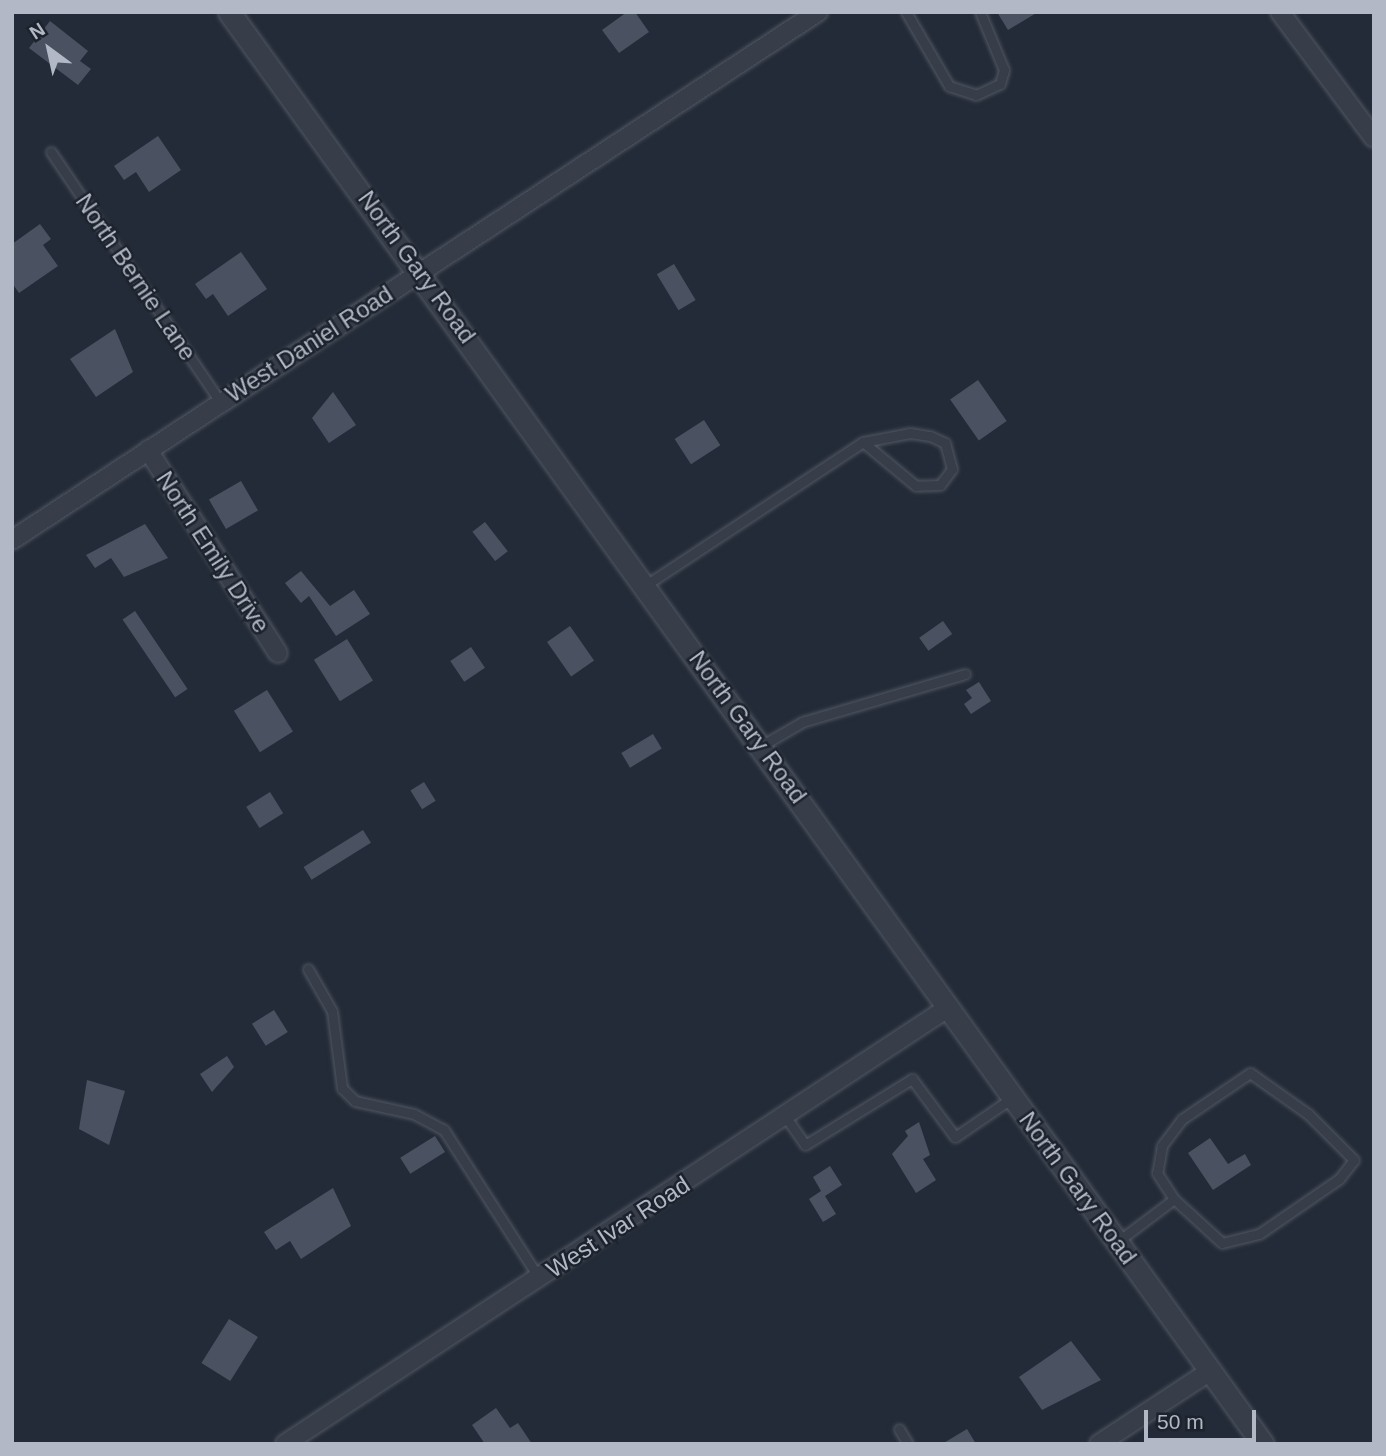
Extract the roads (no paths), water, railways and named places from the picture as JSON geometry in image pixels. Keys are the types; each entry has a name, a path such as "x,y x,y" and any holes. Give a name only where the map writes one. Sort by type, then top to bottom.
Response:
{"street":[{"name":"North Gary Road","path":"229,12 421,271 1264,1444"},
{"name":"West Daniel Road","path":"12,540 818,12"},
{"path":"1280,12 1374,138"},
{"name":"North Emily Drive","path":"148,450 278,653"},
{"name":"West Ivar Road","path":"285,1444 948,1007"},
{"path":"1099,1444 1210,1371"}],"lane":[{"path":"906,12 949,86 976,95 1000,84 1004,70 979,12"},
{"name":"North Bernie Lane","path":"51,152 220,403"},
{"path":"646,585 863,442 910,433 930,436 945,443 952,469 940,485 916,486 863,442"},
{"path":"761,746 802,722 965,674"},
{"path":"308,969 332,1011 342,1088 355,1101 414,1114 444,1130 539,1278"},
{"path":"1250,1073 1308,1114 1354,1160 1339,1179 1259,1234 1222,1243 1174,1199 1157,1173 1162,1146 1182,1119 1250,1073"},
{"path":"785,1116 805,1145 912,1079 955,1138 1013,1097"},
{"path":"1117,1242 1174,1199"},
{"path":"899,1429 908,1444"}]}
